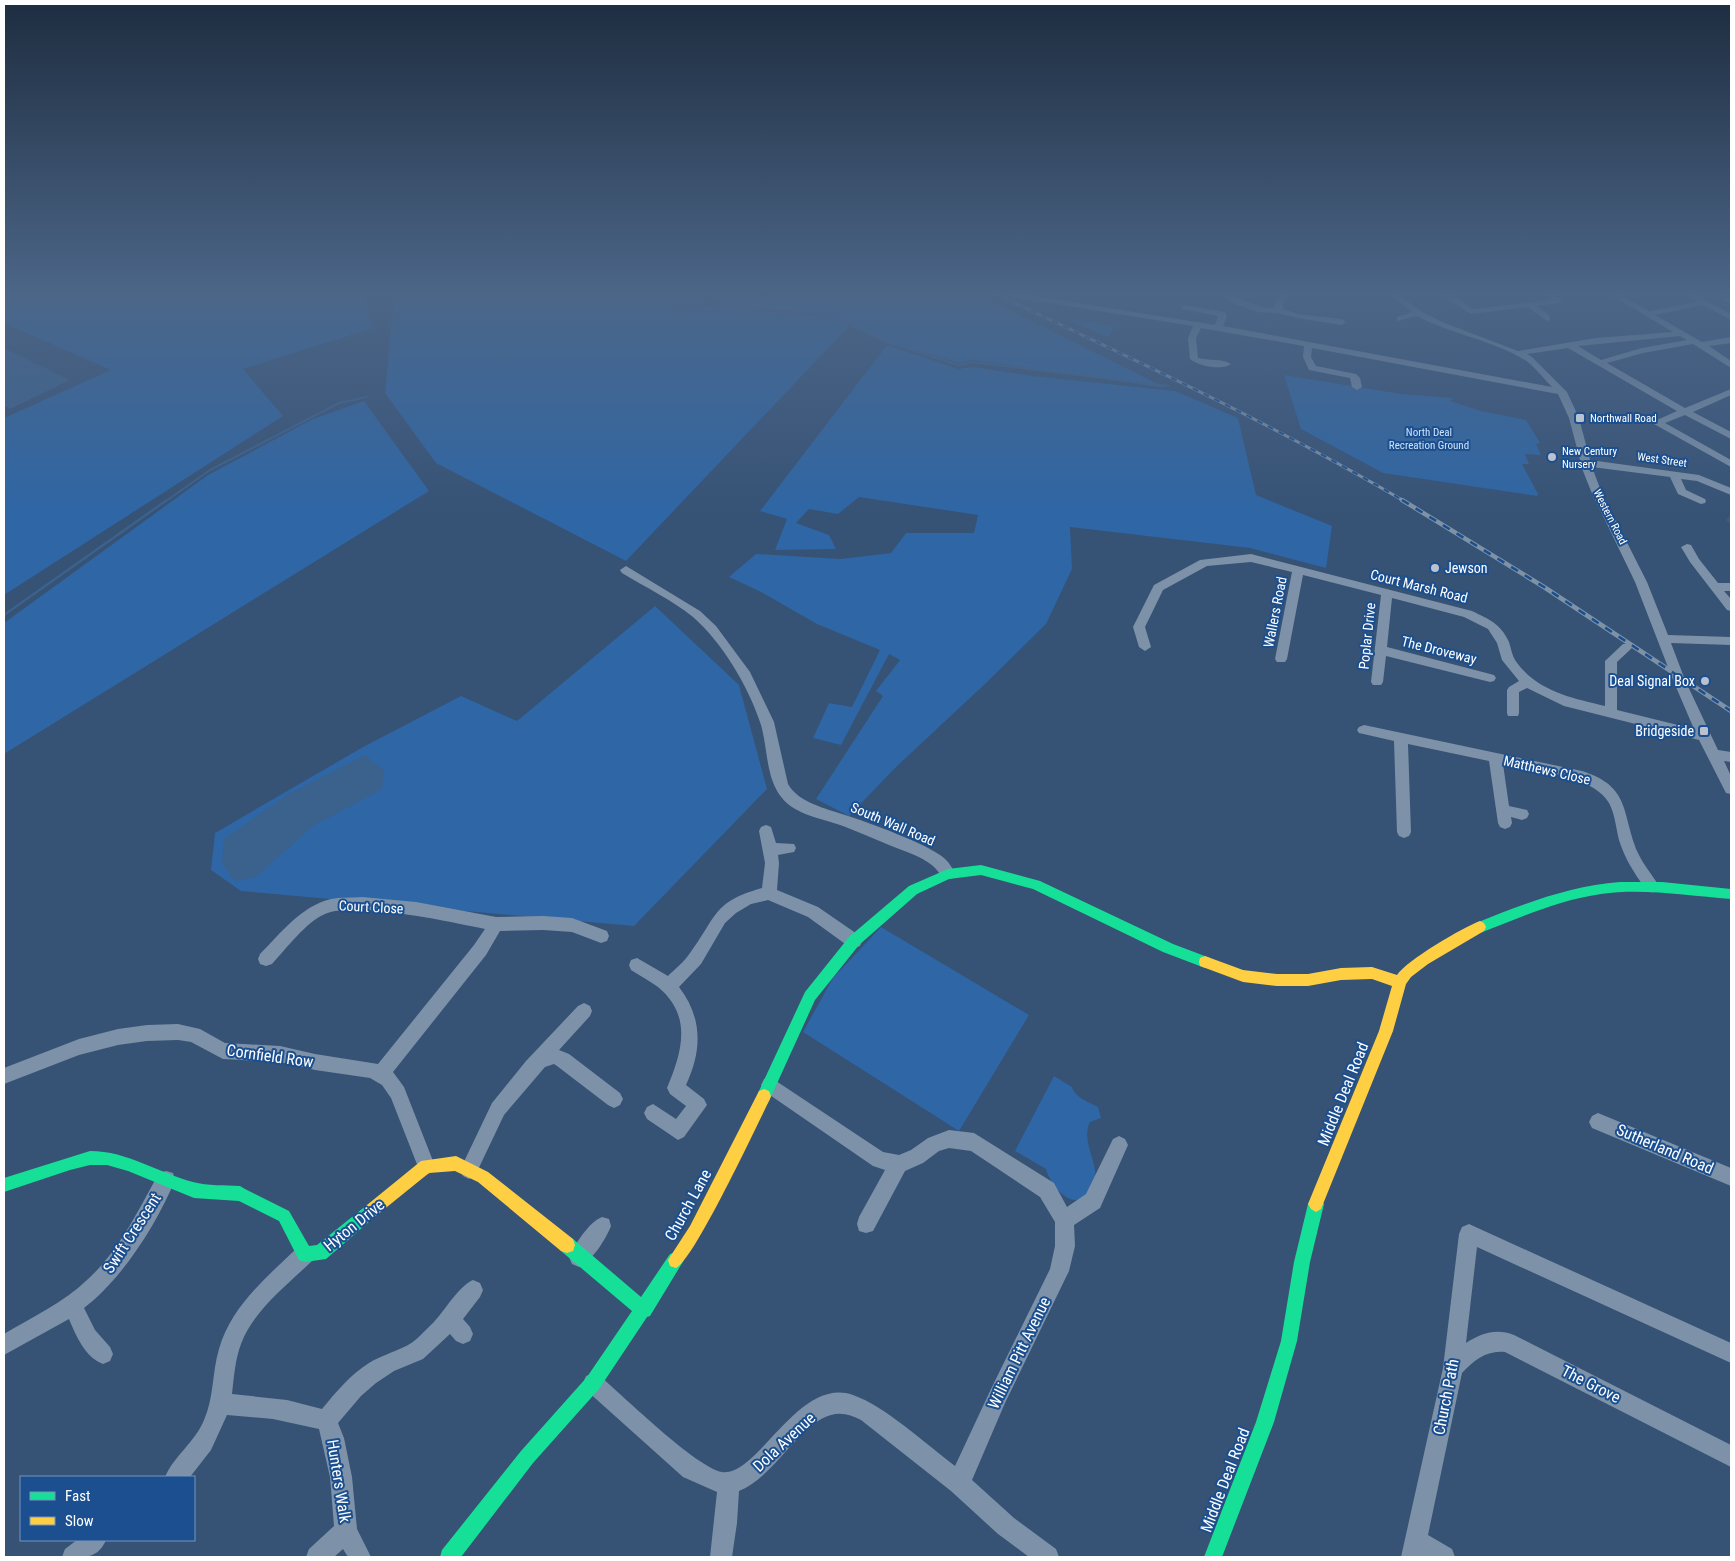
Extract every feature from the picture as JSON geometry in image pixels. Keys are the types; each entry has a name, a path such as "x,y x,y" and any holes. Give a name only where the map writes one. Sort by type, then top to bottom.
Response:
{"street":[{"path":"1311,368 1314,374 1353,376 1356,378 1357,387"},
{"path":"1431,368 1562,392"},
{"name":"Western Road","path":"1539,368 1562,392 1574,418 1596,491 1642,582 1663,639 1704,736 1731,789"},
{"path":"1608,368 1731,436"},
{"path":"1731,392 1660,422 1662,426 1731,464"},
{"name":"West Street","path":"1586,463 1699,478 1731,492"},
{"path":"1674,474 1682,492 1704,503"},
{"path":"1687,547 1694,560 1731,608"},
{"name":"Court Marsh Road","path":"1144,647 1139,627 1158,588 1204,563 1251,558 1468,614 1492,626 1503,643 1508,660 1535,688 1564,701 1704,736"},
{"name":"South Wall Road","path":"626,570 696,614 712,629 746,675 767,722 781,785 787,795 798,803 818,812 846,821 927,854 940,863 948,874"},
{"name":"Wallers Road","path":"1280,659 1298,571"},
{"path":"1714,587 1731,587"},
{"name":"Poplar Drive","path":"1377,682 1387,594"},
{"path":"1663,639 1731,641"},
{"path":"1611,714 1611,661 1627,647"},
{"name":"The Droveway","path":"1381,650 1490,678"},
{"path":"1513,713 1513,690 1528,682"},
{"name":"Matthews Close","path":"1364,730 1582,776 1598,783 1608,789 1614,798 1631,855 1652,887"},
{"path":"1401,739 1404,832"},
{"path":"1713,755 1731,757"},
{"name":"Matthews Close","path":"1495,758 1504,817 1522,814"},
{"path":"766,831 772,863 769,893"},
{"path":"770,849 789,848"},
{"path":"948,874 981,870 1036,885 1168,948 1243,976 1277,980 1308,980 1341,974 1372,973 1400,982"},
{"name":"Church Lane","path":"449,1557 527,1457 593,1383 644,1310 695,1231 770,1085 810,996 854,941 882,915 913,890 948,874"},
{"name":"Middle Deal Road","path":"1213,1557 1266,1422 1288,1341 1302,1262 1317,1199 1386,1031 1400,982 1406,973 1423,960 1476,929 1525,908 1562,896 1618,887 1652,887 1731,894"},
{"path":"669,986 695,959 720,918 731,908 747,899 769,893 813,912 854,941"},
{"name":"Court Close","path":"266,960 308,916 319,909 332,905 362,904 416,909 496,924 544,923 572,925 601,936"},
{"path":"496,924 480,950 380,1074 388,1079 398,1093 426,1166 456,1164 483,1177 644,1310"},
{"path":"637,965 669,986 690,1020 690,1044 686,1068 676,1088 698,1104 678,1131 652,1114"},
{"path":"469,1170 498,1109 539,1060 584,1011"},
{"name":"Cornfield Row","path":"4,1076 79,1048 118,1037 147,1033 178,1032 194,1035 223,1051 280,1054 315,1062 373,1070 380,1074"},
{"path":"539,1060 554,1056 563,1060 614,1099"},
{"path":"770,1085 879,1160 899,1164 866,1224"},
{"name":"Sutherland Road","path":"1598,1122 1731,1177"},
{"name":"William Pitt Avenue","path":"899,1164 917,1157 934,1144 949,1139 974,1142 1047,1190 1064,1220 1065,1246 1059,1271 1002,1387 959,1483"},
{"path":"1064,1220 1093,1201 1119,1145"},
{"name":"Hyton Drive","path":"4,1185 51,1168 90,1158 107,1158 128,1164 194,1190 240,1194 284,1216 294,1239 305,1254 320,1253 426,1166"},
{"name":"Swift Crescent","path":"4,1345 73,1304 112,1269 166,1180"},
{"path":"579,1257 602,1226"},
{"path":"1469,1234 1731,1353"},
{"name":"Church Path","path":"1414,1549 1453,1368 1469,1234"},
{"path":"177,1476 201,1450 209,1435 220,1404 226,1357 236,1332 255,1304 305,1254"},
{"path":"326,1421 359,1382 388,1363 413,1354 456,1327 473,1290"},
{"path":"73,1304 80,1326 94,1346 103,1354"},
{"name":"The Grove","path":"1453,1368 1471,1351 1496,1339 1507,1342 1731,1456"},
{"path":"593,1383 691,1470 709,1479 728,1484 722,1557"},
{"name":"Dola Avenue","path":"728,1484 747,1476 768,1458 810,1414 824,1406 841,1403 855,1406 868,1413 959,1483 1006,1526 1048,1557"},
{"name":"Hunters Walk","path":"220,1404 242,1404 304,1412 326,1421 333,1438 341,1477 346,1531 360,1557"},
{"path":"317,1557 346,1531"},
{"path":"1414,1549 1444,1557"}],"green space":[{"path":"106,368 247,368 243,369 283,416 4,595 4,418 111,370"},
{"path":"387,368 809,368 626,561 436,463 385,393"},
{"path":"870,368 979,368 1032,376 1175,391 1238,418 1256,495 1332,526 1326,568 1250,548 1070,527 1072,569 1046,624 896,767 849,816 816,799 883,696 876,691 900,660 889,654 841,745 813,738 829,703 852,707 880,650 817,624 761,592 729,577 756,554 841,559 891,553 906,533 974,533 978,515 859,497 838,514 809,509 796,523 829,535 836,549 775,550 787,519 760,511"},
{"path":"1027,368 1125,368 1166,388"},
{"name":"North Deal Recreation Ground","path":"1284,375 1401,394 1453,398 1450,401 1481,411 1526,420 1540,443 1536,444 1541,455 1525,454 1529,464 1522,464 1538,494 1537,496 1383,473 1301,429"},
{"path":"364,401 429,491 4,754 4,623 208,475 313,419"},
{"path":"655,606 739,685 767,789 634,926 241,891 211,870 215,833 363,747 461,696 517,721"},
{"path":"881,927 1029,1015 959,1131 803,1032 833,978"},
{"path":"1054,1076 1072,1087 1079,1097 1098,1107 1101,1118 1090,1122 1087,1131 1095,1169 1095,1178 1093,1187 1081,1199 1074,1200 1062,1194 1052,1182 1046,1169 1015,1151"}],"shaded area":[{"path":"4,368 45,368 70,380 10,409 4,405"},
{"path":"365,755 384,771 382,789 313,826 256,877 234,881 222,862 224,839 287,795"}],"waterway":[{"path":"1021,368 1169,386"},
{"path":"166,501 210,470 339,403 367,397"},
{"path":"4,615 167,500"}],"railway":[{"path":"1152,368 1305,445 1404,501"},
{"path":"1402,500 1544,587 1731,711"}],"traffic: fast":[{"path":"764,1096 810,996 854,941 913,890 948,874 981,870 1036,885 1168,948 1205,962"},
{"path":"1480,927 1548,901 1584,891 1620,887 1648,887 1731,894"},
{"path":"4,1185 70,1163 90,1158 107,1158 128,1164 194,1190 240,1194 284,1216 305,1254 320,1253 372,1210"},
{"path":"1213,1557 1265,1422 1289,1341 1302,1262 1316,1204"},
{"path":"567,1245 644,1310"},
{"path":"449,1557 527,1457 593,1383 676,1260"}],"traffic: slow":[{"path":"1316,1204 1386,1031 1400,982 1406,973 1423,960 1480,927"},
{"path":"1205,962 1243,976 1277,980 1308,980 1341,974 1372,973 1400,982"},
{"path":"676,1260 695,1231 764,1096"},
{"path":"372,1210 426,1166 456,1163 483,1177 567,1245"}],"place":[{"name":"Northwall Road","path":"1580,418"},
{"name":"New Century Nursery","path":"1552,457"},
{"name":"Jewson","path":"1435,568"},
{"name":"Deal Signal Box","path":"1705,681"},
{"name":"Bridgeside","path":"1704,731"}]}
